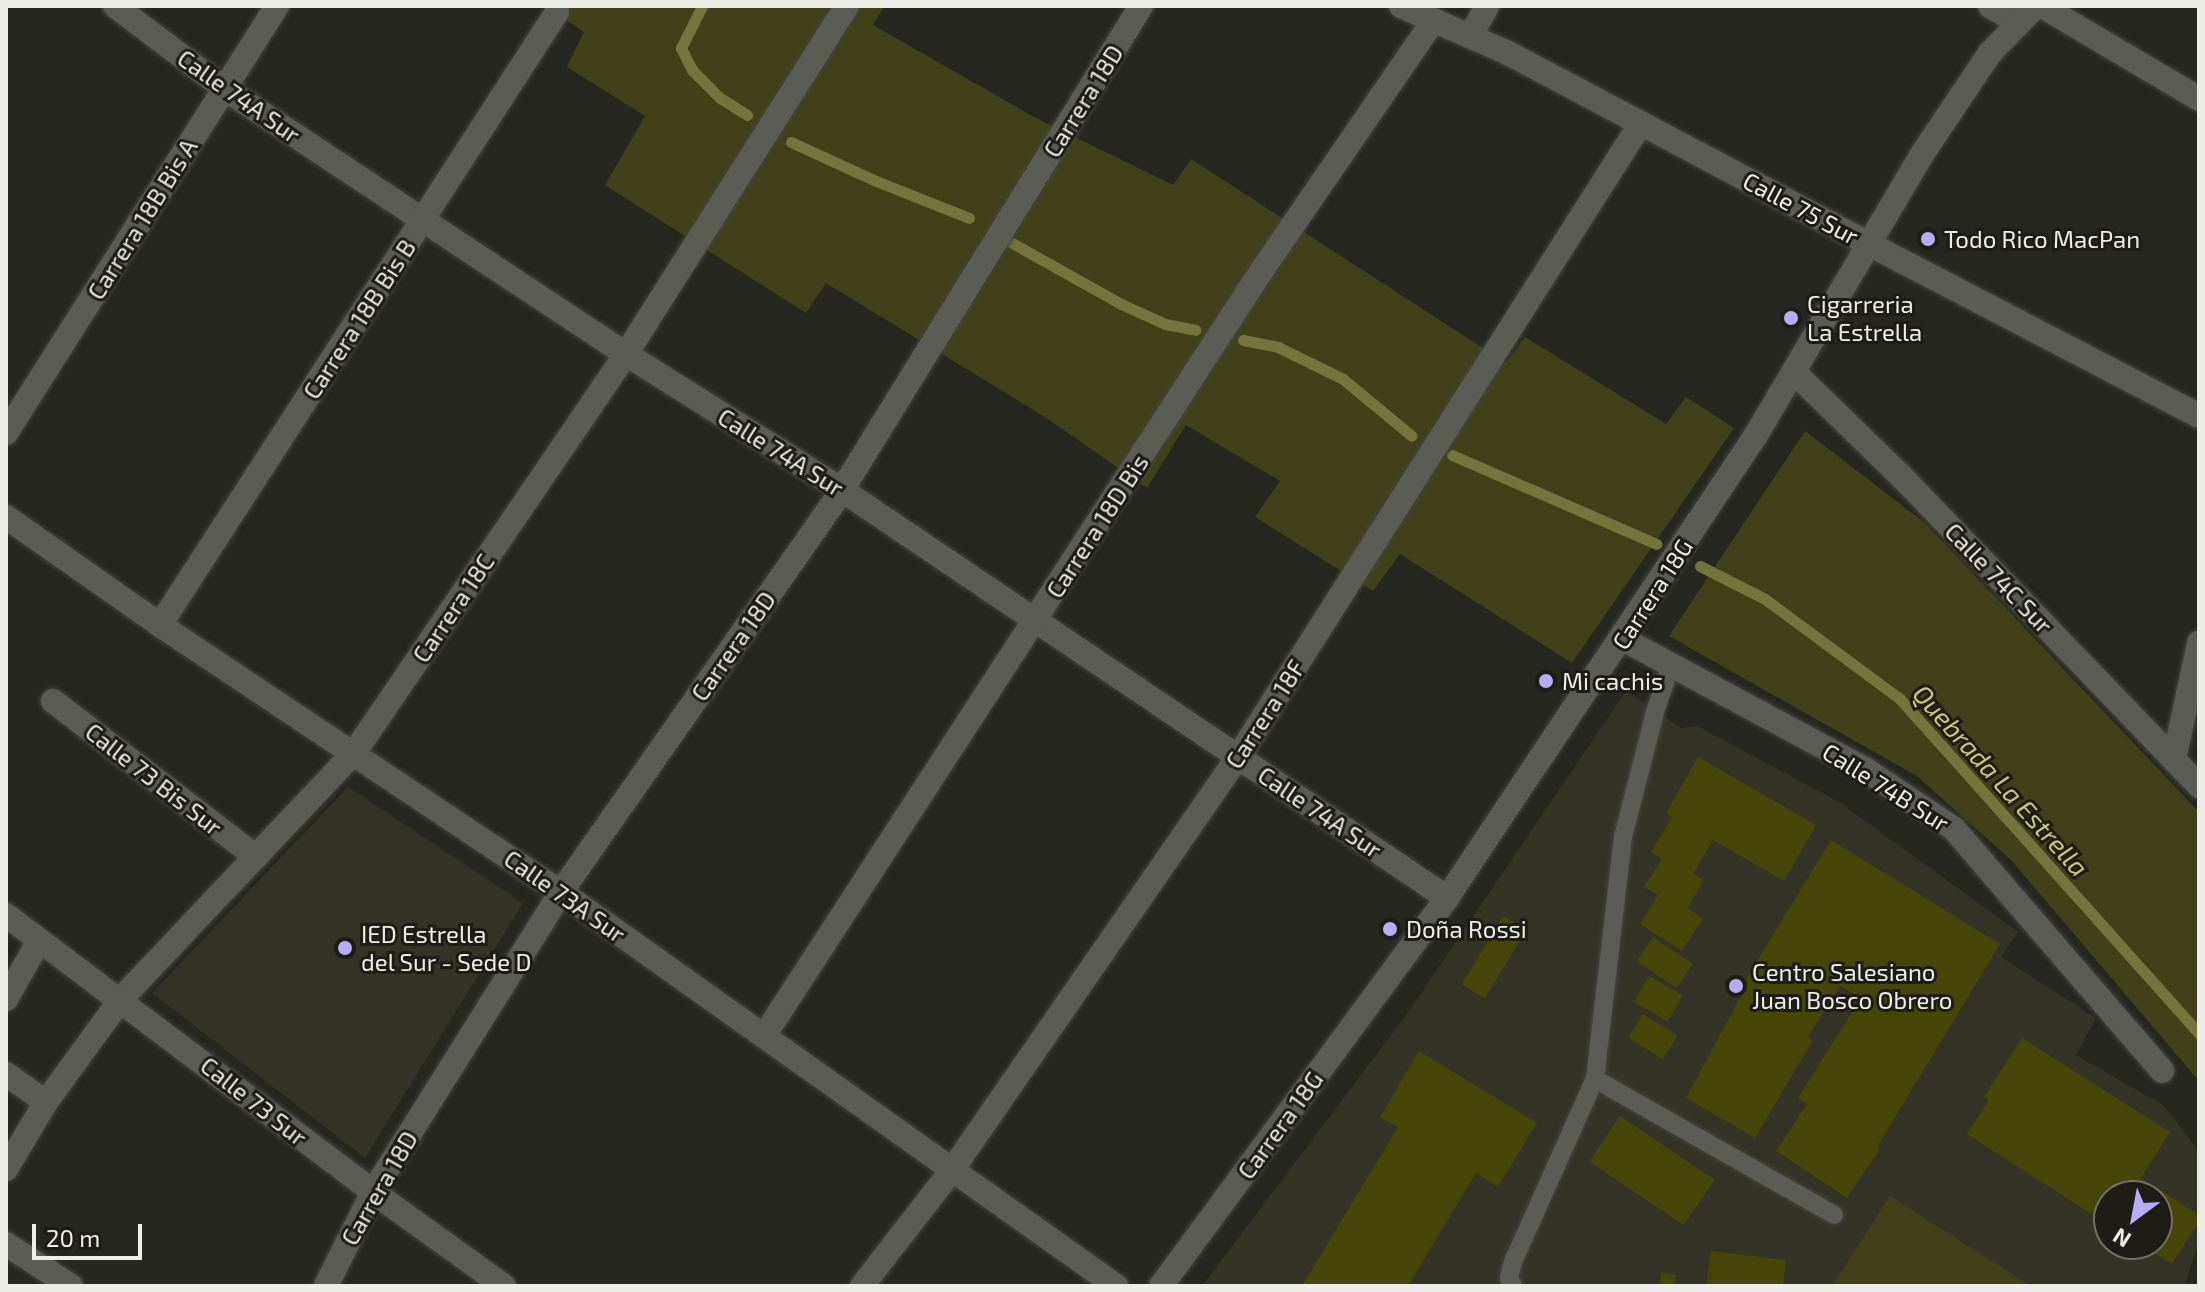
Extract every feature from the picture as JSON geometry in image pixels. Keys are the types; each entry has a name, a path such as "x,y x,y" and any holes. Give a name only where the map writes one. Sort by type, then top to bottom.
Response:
{"street":[{"name":"Calle 74A Sur","path":"115,6 225,89 626,354 842,490 1447,898"},
{"name":"Carrera 18B Bis A","path":"6,433 277,6"},
{"name":"Carrera 18C","path":"6,1169 46,1102 121,999 354,753 626,354 847,6"},
{"name":"Carrera 18D","path":"326,1286 373,1192 561,892 842,490 1141,6"},
{"name":"Calle 75 Sur","path":"1401,6 1470,36 1641,123 2199,416"},
{"path":"1470,36 1487,6"},
{"path":"1990,6 2032,12 2199,99"},
{"name":"Carrera 18B Bis B","path":"160,625 557,12"},
{"name":"Carrera 18G","path":"1161,1286 1447,898 1623,639 1795,373 1867,243 1990,53 2032,12"},
{"name":"Carrera 18D Bis","path":"764,1036 1260,273 1434,20"},
{"name":"Carrera 18F","path":"862,1286 952,1170 1238,757 1641,123"},
{"name":"Calle 74C Sur","path":"1795,373 1901,476 2199,786"},
{"name":"Calle 73A Sur","path":"6,517 160,625 561,892 1116,1286"},
{"name":"Calle 74B Sur","path":"1623,639 1866,770 1954,829 2162,1071"},
{"path":"2174,759 2199,643"},
{"name":"Calle 73 Bis Sur","path":"53,701 256,857"},
{"name":"Calle 73 Sur","path":"6,915 373,1192 504,1286"},
{"path":"6,999 39,941"},
{"path":"6,1074 46,1102"},
{"path":"6,1244 71,1286"}],"lane":[{"path":"1513,1286 1509,1278 1513,1262 1595,1079 1623,837 1671,665"},
{"path":"1595,1079 1834,1215"}],"shaded area":[{"path":"546,6 884,6 873,25 1034,117 1173,185 1191,159 1506,363 1525,337 1666,424 1686,397 1734,428 1572,663 1400,554 1373,591 1255,517 1280,481 1186,425 1147,488 1045,417 826,283 806,313 605,185 645,116 567,67 584,32"},
{"path":"1805,431 1925,523 2199,812 2199,1081 2012,861 1917,776 1669,636"},
{"name":"Centro Salesiano Juan Bosco Obrero","path":"1626,691 1681,728 1697,726 1839,802 2018,932 2001,957 2096,1018 2076,1055 2163,1105 2199,1151 2199,1241 2184,1286 1202,1286 1407,1014"},
{"name":"IED Estrella del Sur - Sede D","path":"348,787 523,903 365,1158 152,993"},
{"path":"1890,1196 2031,1286 1832,1286"}],"building":[{"path":"1698,757 1816,825 1784,881 1713,840 1693,874 1704,880 1688,908 1703,919 1682,951 1640,924 1658,895 1644,887 1662,859 1651,852 1672,817 1666,813"},
{"path":"1831,840 2000,944 1877,1147 1880,1149 1847,1198 1776,1151 1807,1104 1798,1098 1861,998 1840,986 1808,1037 1813,1040 1755,1138 1686,1098 1741,996 1737,994"},
{"path":"1503,916 1526,930 1485,998 1462,985"},
{"path":"1653,937 1693,964 1677,988 1637,961"},
{"path":"1649,976 1683,996 1668,1021 1634,1002"},
{"path":"1643,1014 1678,1036 1663,1059 1628,1038"},
{"path":"2022,1038 2170,1132 2141,1178 2144,1180 2093,1180 2093,1215 1967,1134 1989,1100 1984,1097"},
{"path":"1419,1051 1537,1123 1498,1187 1476,1173 1408,1286 1302,1286 1398,1127 1380,1117"},
{"path":"1620,1116 1715,1180 1684,1225 1589,1162"},
{"path":"2173,1198 2199,1215 2199,1222 2172,1264 2166,1260 2173,1260"},
{"path":"1711,1251 1786,1260 1783,1286 1706,1286"},
{"path":"1661,1272 1676,1275 1674,1286 1659,1286"}],"waterway":[{"name":"Quebrada La Estrella","path":"702,6 681,48 692,70 720,98 747,115"},
{"name":"Quebrada La Estrella","path":"791,142 876,181 969,218"},
{"name":"Quebrada La Estrella","path":"1012,243 1121,304 1165,324 1195,330"},
{"name":"Quebrada La Estrella","path":"1243,340 1278,347 1343,379 1412,436"},
{"name":"Quebrada La Estrella","path":"1452,455 1657,544"},
{"name":"Quebrada La Estrella","path":"1700,566 1765,599 1900,699 2199,1034"}],"place":[{"name":"Todo Rico MacPan","path":"1928,239"},
{"name":"Cigarreria La Estrella","path":"1791,318"},
{"name":"Mi cachis","path":"1546,681"},
{"name":"Doña Rossi","path":"1390,929"},
{"name":"IED Estrella del Sur - Sede D","path":"345,948"},
{"name":"Centro Salesiano Juan Bosco Obrero","path":"1736,986"}]}
